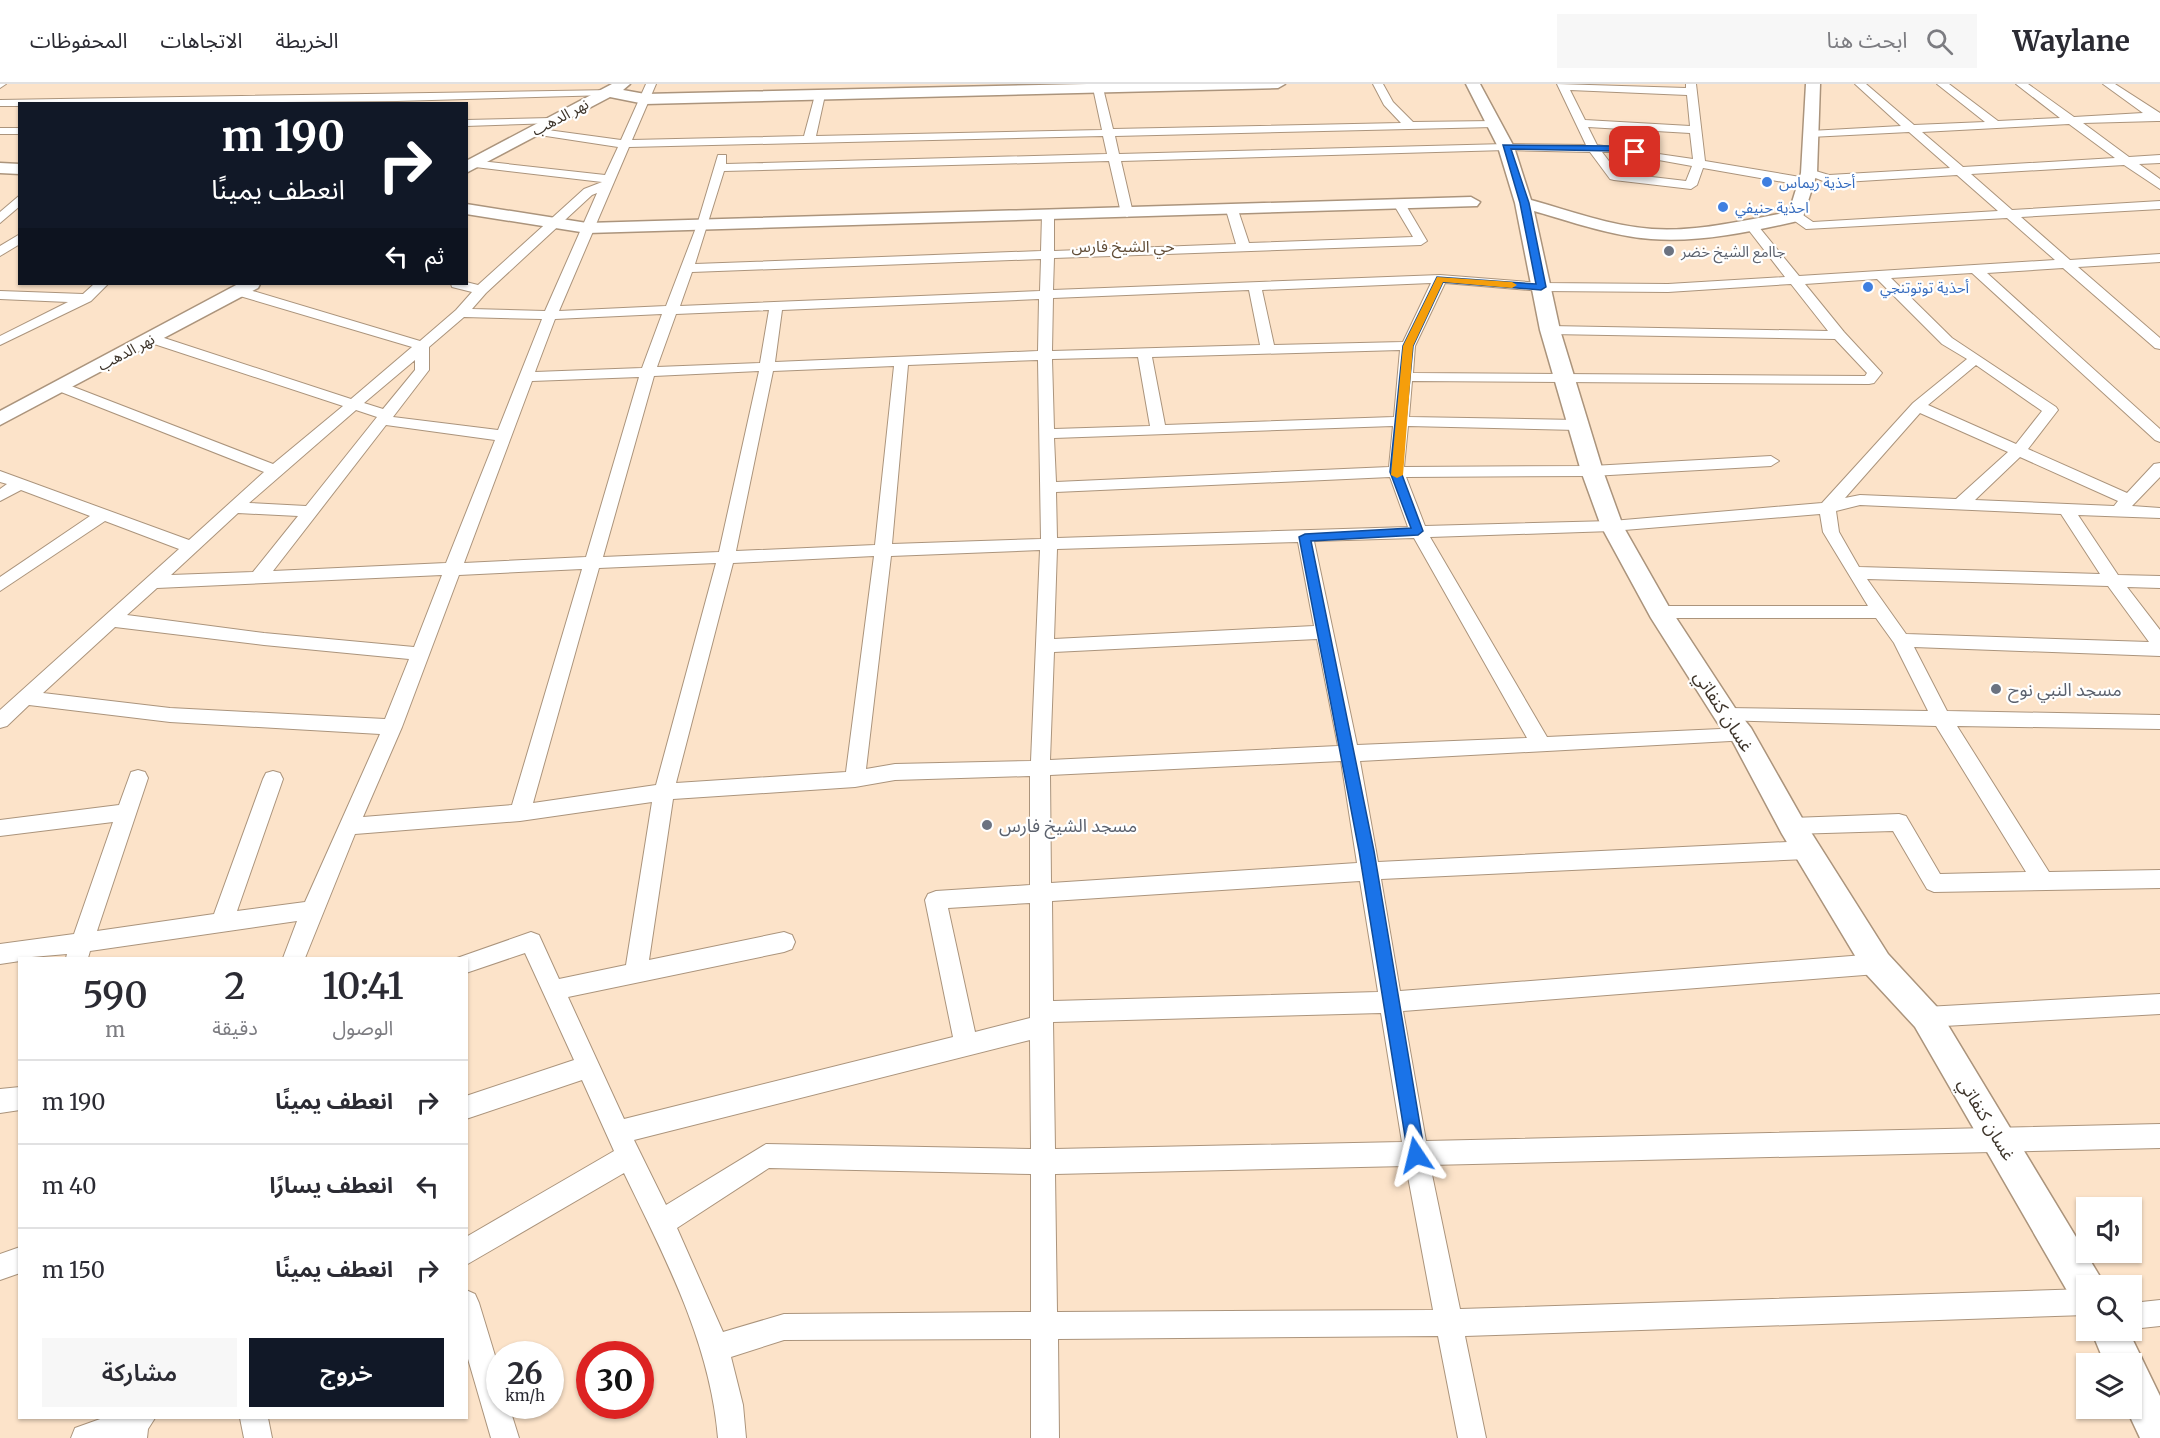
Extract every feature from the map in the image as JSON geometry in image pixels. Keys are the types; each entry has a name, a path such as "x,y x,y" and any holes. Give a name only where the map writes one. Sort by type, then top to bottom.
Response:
{"street":[{"path":"395,101 406,84"},
{"path":"194,102 395,101 616,88 648,91 820,95 847,89 1098,88 1278,84"},
{"path":"1378,84 1388,103 1410,126"},
{"name":"غسان كنفاتي","path":"1473,84 1506,147 1524,203 1550,330 1577,425 1612,526 1660,612 1734,725 1792,826 1877,964 1926,1017 2078,1275"},
{"path":"1796,216 1808,177 1813,84"},
{"path":"1860,84 2160,345"},
{"path":"1942,84 1998,126"},
{"path":"2021,84 2160,185"},
{"path":"2108,84 2158,118"},
{"path":"1563,85 1691,88 1699,163 1691,185 1614,176 1593,148 1563,85"},
{"name":"نهر الدهب","path":"471,165 616,88"},
{"path":"1098,88 1127,213"},
{"path":"194,102 206,90"},
{"path":"294,957 312,910 351,826 392,727 550,315 648,91"},
{"path":"809,141 820,95"},
{"path":"0,103 18,103"},
{"path":"1809,134 2158,118"},
{"path":"468,123 553,121"},
{"path":"1581,123 1696,130"},
{"path":"534,131 623,144 1494,124"},
{"path":"0,131 18,131"},
{"path":"520,813 647,374 704,225 725,143"},
{"path":"719,168 1506,147 1614,149 1699,163 1828,179 2160,159"},
{"path":"471,165 606,183"},
{"path":"0,168 18,169"},
{"path":"0,721 275,471 461,314 481,290 588,192 606,183"},
{"path":"0,219 18,202"},
{"path":"468,209 587,228 1471,202"},
{"path":"1524,203 1615,228 1652,234 1708,230 1796,216 1810,226 2160,205"},
{"path":"688,268 1421,241 1400,205"},
{"path":"1232,210 1244,248"},
{"path":"1045,1438 1045,1162 1040,768 1043,646 1049,545 1045,355 1048,215"},
{"path":"1407,377 1869,380 1875,373 1839,335 1750,224"},
{"path":"0,237 18,238"},
{"path":"0,252 18,239"},
{"path":"461,314 550,315 1440,279 1541,287 1668,288 2160,258"},
{"path":"1974,268 2160,437"},
{"path":"1880,274 1947,341 1976,358 2051,410 2018,451 1959,505"},
{"path":"1440,279 1408,346 1407,377 1396,472 1418,531 1541,744"},
{"path":"0,341 86,298 100,285"},
{"path":"461,285 481,290"},
{"path":"1255,286 1268,350"},
{"path":"245,287 422,346"},
{"name":"نهر الدهب","path":"0,419 245,287"},
{"path":"0,295 86,298"},
{"path":"636,973 664,792 726,557 767,367 776,306"},
{"path":"1550,330 1839,335"},
{"path":"150,338 353,405 384,418 504,436"},
{"path":"257,579 422,370 422,346"},
{"path":"526,377 647,374 1045,355 1408,346"},
{"path":"1144,353 1158,430"},
{"path":"1827,508 1918,406 1976,358"},
{"path":"855,779 883,550 901,363"},
{"path":"61,387 275,471"},
{"path":"1918,406 2018,451 2123,505 2160,513"},
{"path":"1048,434 1401,421 1577,425"},
{"path":"1048,487 1396,472 1592,471 1771,461"},
{"path":"153,582 883,550 1612,526 1827,508 1860,500 2067,510 2123,505 2160,468"},
{"path":"0,476 191,547"},
{"path":"0,496 20,483"},
{"path":"234,508 309,511"},
{"path":"1827,508 1831,532 1854,573 1901,640 1941,717 2043,881"},
{"path":"2067,510 2113,580 2160,644"},
{"path":"0,585 104,514"},
{"path":"1305,537 1370,871 1416,1155 1472,1438"},
{"path":"1854,573 2160,582"},
{"path":"1660,612 1881,612"},
{"path":"113,620 264,639 421,654"},
{"path":"1043,646 1324,632"},
{"path":"1901,640 2160,649"},
{"path":"26,698 170,715 392,727"},
{"path":"351,826 520,813 664,792 855,779 895,772 1040,768 1541,744 1734,725 1941,717 2160,722"},
{"path":"79,950 138,778"},
{"path":"222,923 273,778"},
{"path":"0,828 126,813"},
{"path":"1792,826 1899,822 1934,883 2160,879"},
{"path":"967,1047 936,900 1042,891 1370,871 1807,850"},
{"path":"0,954 79,950 222,923 312,910"},
{"path":"468,962 531,942 587,1067 661,1222 715,1348 732,1420 732,1438"},
{"path":"554,990 784,942"},
{"path":"618,1132 967,1047 1043,1019 1390,1002 1877,964"},
{"path":"1926,1017 2160,1004"},
{"path":"468,1107 587,1067"},
{"path":"0,1101 18,1098"},
{"path":"661,1222 766,1156 1045,1162 2160,1136"},
{"path":"468,1251 629,1156"},
{"path":"0,1267 18,1261"},
{"path":"715,1348 784,1327 1448,1323 2076,1302"},
{"path":"468,1311 505,1438"},
{"path":"2142,1315 2160,1313"},
{"path":"2142,1400 2160,1438"},
{"path":"254,1419 258,1438"},
{"path":"85,1438 136,1425"}],"slow traffic":[{"path":"1397,475 1408,346 1413,331 1440,279 1512,285"}],"place":[{"name":"أحذية ريماس","path":"1767,182"},
{"name":"احذية حنيفي","path":"1723,207"},
{"name":"جاامع الشيخ خضر","path":"1669,251"},
{"name":"أحذية توتوتنجي","path":"1868,287"},
{"name":"مسجد النبي نوح","path":"1996,689"},
{"name":"مسجد الشيخ فارس","path":"987,825"}],"district":[{"name":"حي الشيخ فارس","path":"1123,246"}],"route":[{"path":"1416,1155 1366,851 1305,537 1418,531 1396,472 1407,377 1408,346 1413,331 1440,279 1541,287 1524,203 1506,147 1614,149 1635,152"}]}
